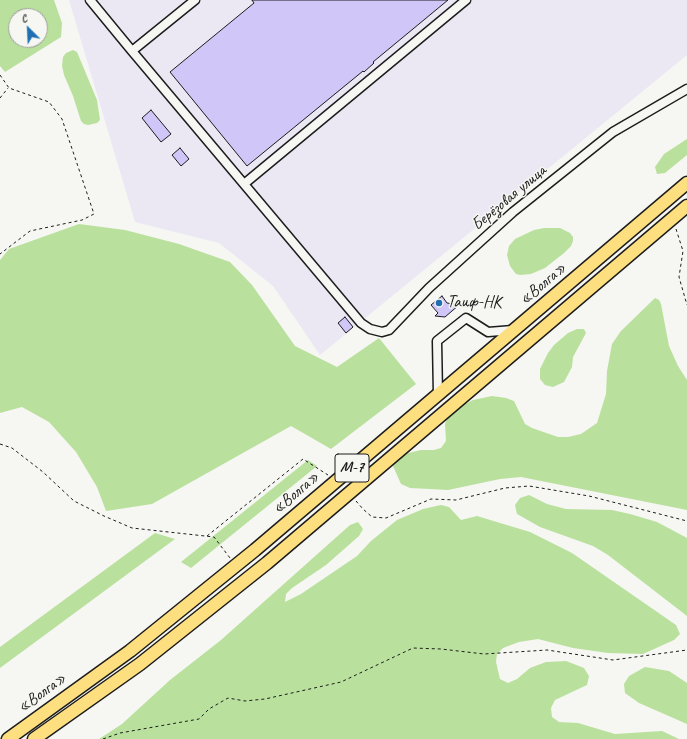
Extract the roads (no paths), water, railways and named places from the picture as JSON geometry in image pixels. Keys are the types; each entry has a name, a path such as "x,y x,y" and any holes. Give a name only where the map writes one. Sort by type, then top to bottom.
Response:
{"highway":[{"name":"«Волга»","path":"8,739 130,651 236,566 687,183"},
{"name":"«Волга»","path":"34,739 140,664 267,563 687,206"}],"street":[{"path":"90,0 244,184 466,0"},
{"path":"132,51 195,0"},
{"name":"Берёзовая улица","path":"244,184 361,322 370,329 382,332 389,330 429,288 513,212 614,132 687,89"},
{"path":"438,394 437,341 466,318 488,332 514,330"}],"place":[{"name":"Таиф-НК","path":"439,303"}]}
